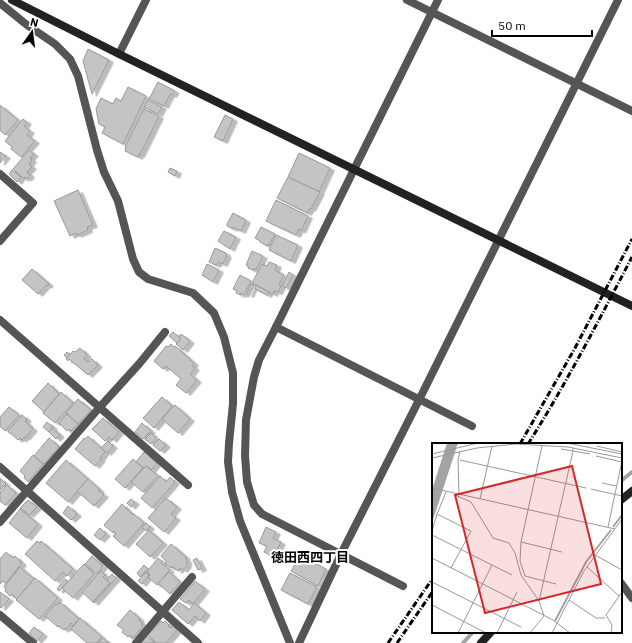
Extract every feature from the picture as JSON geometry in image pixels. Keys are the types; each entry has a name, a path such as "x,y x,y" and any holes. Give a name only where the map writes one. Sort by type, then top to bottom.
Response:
{"street":[{"path":"119,54 146,0"},
{"path":"407,0 632,111"},
{"path":"403,586 262,514 254,505 247,482 245,456 246,420 254,377 259,360 438,0"},
{"path":"299,643 341,554 618,0"},
{"path":"17,1 119,54 632,306"},
{"path":"0,3 55,44 70,59 78,76 104,172 118,201 133,259 139,272 148,279 193,293 214,313 224,337 234,373 234,404 228,462 232,492 240,521 290,643"},
{"path":"0,174 33,203 0,241"},
{"path":"0,320 188,485"},
{"path":"276,327 472,426"},
{"path":"0,522 139,364 165,332"},
{"path":"0,467 198,643"},
{"path":"622,499 632,491"},
{"path":"136,643 192,577"},
{"path":"622,584 632,598"},
{"path":"0,615 33,643"},
{"path":"483,642 490,633"}],"building":[{"path":"88,49 109,60 92,94 83,61"},
{"path":"158,82 175,91 172,95 170,94 164,106 149,99"},
{"path":"128,87 146,96 123,144 102,133 105,127 99,124 96,109 101,98 113,104 116,98 121,101"},
{"path":"148,100 162,107 158,114 144,107"},
{"path":"0,105 18,120 5,135 0,130"},
{"path":"144,109 159,116 138,157 125,151 125,147"},
{"path":"225,115 233,119 223,141 214,137"},
{"path":"23,119 27,122 24,126 30,131 27,135 35,141 21,157 11,149 12,147 5,141"},
{"path":"29,150 34,154 30,158 32,160 29,164 32,167 27,172 30,175 27,179 25,177 24,179 13,169"},
{"path":"0,152 6,156 0,163"},
{"path":"299,153 330,168 319,192 288,177"},
{"path":"170,168 177,171 175,176 168,172"},
{"path":"12,170 21,177 17,182 9,174"},
{"path":"288,177 320,192 311,209 310,208 307,213 277,198"},
{"path":"78,190 93,225 87,227 88,230 77,235 76,233 70,236 54,201"},
{"path":"276,200 308,216 301,231 299,229 296,235 266,221"},
{"path":"233,213 246,220 241,231 227,226"},
{"path":"261,227 275,234 267,246 255,238"},
{"path":"224,231 236,237 230,249 218,241"},
{"path":"276,235 298,245 291,261 269,250"},
{"path":"215,248 226,253 225,254 227,255 223,264 218,262 216,265 209,262"},
{"path":"252,251 263,256 256,270 248,268 246,265"},
{"path":"269,262 277,265 275,270 284,275 279,285 281,286 278,292 274,291 273,294 252,283 262,264 267,266"},
{"path":"207,264 219,270 213,282 202,275"},
{"path":"32,269 49,284 47,286 46,285 38,294 22,280"},
{"path":"289,272 293,275 286,288 282,286"},
{"path":"240,275 251,281 244,295 241,293 241,295 236,293 237,291 233,289"},
{"path":"251,284 254,285 249,295 247,294"},
{"path":"256,285 269,292 267,295 255,289"},
{"path":"173,332 181,339 177,343 169,336"},
{"path":"181,334 190,341 183,350 176,344 181,339 179,337"},
{"path":"171,344 194,363 192,366 195,368 190,374 197,380 186,393 176,385 181,379 166,366 163,369 154,361 166,346 168,347"},
{"path":"80,348 87,355 84,359 88,362 92,359 98,365 88,375 69,359 68,361 66,359 73,351 75,352"},
{"path":"67,352 70,354 67,358 64,355"},
{"path":"48,383 59,394 44,412 32,401"},
{"path":"61,392 73,403 55,423 43,413"},
{"path":"162,397 172,406 154,428 143,418"},
{"path":"78,399 91,410 78,424 66,413"},
{"path":"175,405 190,419 178,433 162,419"},
{"path":"9,407 19,415 5,431 0,426 0,417"},
{"path":"67,414 78,424 71,431 69,429 67,431 59,423"},
{"path":"22,415 27,419 25,421 33,429 25,438 24,437 22,440 20,438 18,440 8,431"},
{"path":"103,418 119,432 112,440 109,437 105,441 92,429"},
{"path":"47,422 53,427 49,432 43,427"},
{"path":"142,423 151,431 143,439 135,432"},
{"path":"52,428 60,435 56,439 49,432"},
{"path":"151,433 156,438 151,444 145,439"},
{"path":"88,436 105,452 95,466 75,449 84,438 85,439"},
{"path":"49,438 59,447 44,464 34,456"},
{"path":"159,439 166,445 160,451 153,445"},
{"path":"108,441 113,446 107,453 101,448"},
{"path":"144,452 157,463 151,470 146,466 144,468 136,462"},
{"path":"33,455 43,464 28,482 20,471"},
{"path":"133,459 143,468 125,488 115,479"},
{"path":"66,460 88,479 68,502 46,483"},
{"path":"146,466 158,476 143,492 131,482"},
{"path":"160,476 166,482 170,477 175,482 152,508 141,498"},
{"path":"0,478 6,484 0,490"},
{"path":"88,479 104,495 94,506 77,491"},
{"path":"7,485 16,493 5,505 0,501 0,492"},
{"path":"166,498 177,507 171,514 176,518 164,532 148,518"},
{"path":"131,499 135,502 131,507 127,503"},
{"path":"28,500 37,507 29,515 20,508"},
{"path":"122,504 144,523 124,546 113,536 116,533 114,531 113,533 104,525"},
{"path":"68,506 77,514 71,520 63,513"},
{"path":"20,509 38,524 27,538 9,523"},
{"path":"146,523 150,527 146,531 142,527"},
{"path":"266,527 276,532 273,538 281,542 274,557 264,552 267,546 259,543"},
{"path":"100,528 106,534 100,540 94,535"},
{"path":"149,530 163,543 150,557 136,544"},
{"path":"37,541 40,543 41,541 73,569 67,576 63,572 55,581 25,554"},
{"path":"171,544 186,557 187,565 183,570 180,568 178,571 172,566 171,568 165,564 167,562 161,556"},
{"path":"6,552 13,558 15,556 22,563 6,583 3,581 0,584 0,559"},
{"path":"300,555 326,569 318,586 291,571"},
{"path":"92,556 103,566 97,574 85,564"},
{"path":"158,558 162,561 161,563 170,570 157,585 148,577 150,575 147,572"},
{"path":"197,558 202,568 198,570 193,560"},
{"path":"84,564 94,574 73,598 62,588"},
{"path":"144,565 148,569 140,577 137,573"},
{"path":"20,567 34,579 17,599 12,594 10,596 5,591 6,589 4,587"},
{"path":"101,571 105,575 103,577 110,583 93,602 82,592"},
{"path":"146,572 149,575 142,584 138,581"},
{"path":"169,572 180,582 170,594 158,583"},
{"path":"290,573 317,587 308,604 281,590"},
{"path":"112,574 116,578 94,603 93,602 110,583 107,580"},
{"path":"35,578 58,598 39,619 16,600"},
{"path":"65,579 68,581 59,591 57,589"},
{"path":"195,581 205,589 193,604 189,600 186,603 180,599"},
{"path":"0,592 9,599 1,608 0,607"},
{"path":"60,602 79,619 73,626 71,623 64,630 45,616 56,604 57,605"},
{"path":"179,602 189,610 194,603 206,613 200,621 195,616 188,624 172,610"},
{"path":"130,610 140,619 139,620 143,626 133,638 130,635 128,637 122,632 124,630 117,625"},
{"path":"80,618 102,637 96,643 87,643 71,629"},
{"path":"161,621 163,623 165,621 169,625 168,626 171,628 172,626 177,630 166,643 156,643 148,635"},
{"path":"34,627 43,634 37,641 29,633"},
{"path":"147,636 155,643 141,643"},
{"path":"103,638 109,643 98,643"}],"waterway":[{"path":"622,480 632,472"},
{"path":"463,643 472,633"}],"railway":[{"path":"521,443 575,348 632,239"},
{"path":"529,443 569,375 632,257"},
{"path":"388,643 432,579"},
{"path":"397,643 432,592"}],"district":[{"name":"徳田西四丁目","path":"310,557"}]}
